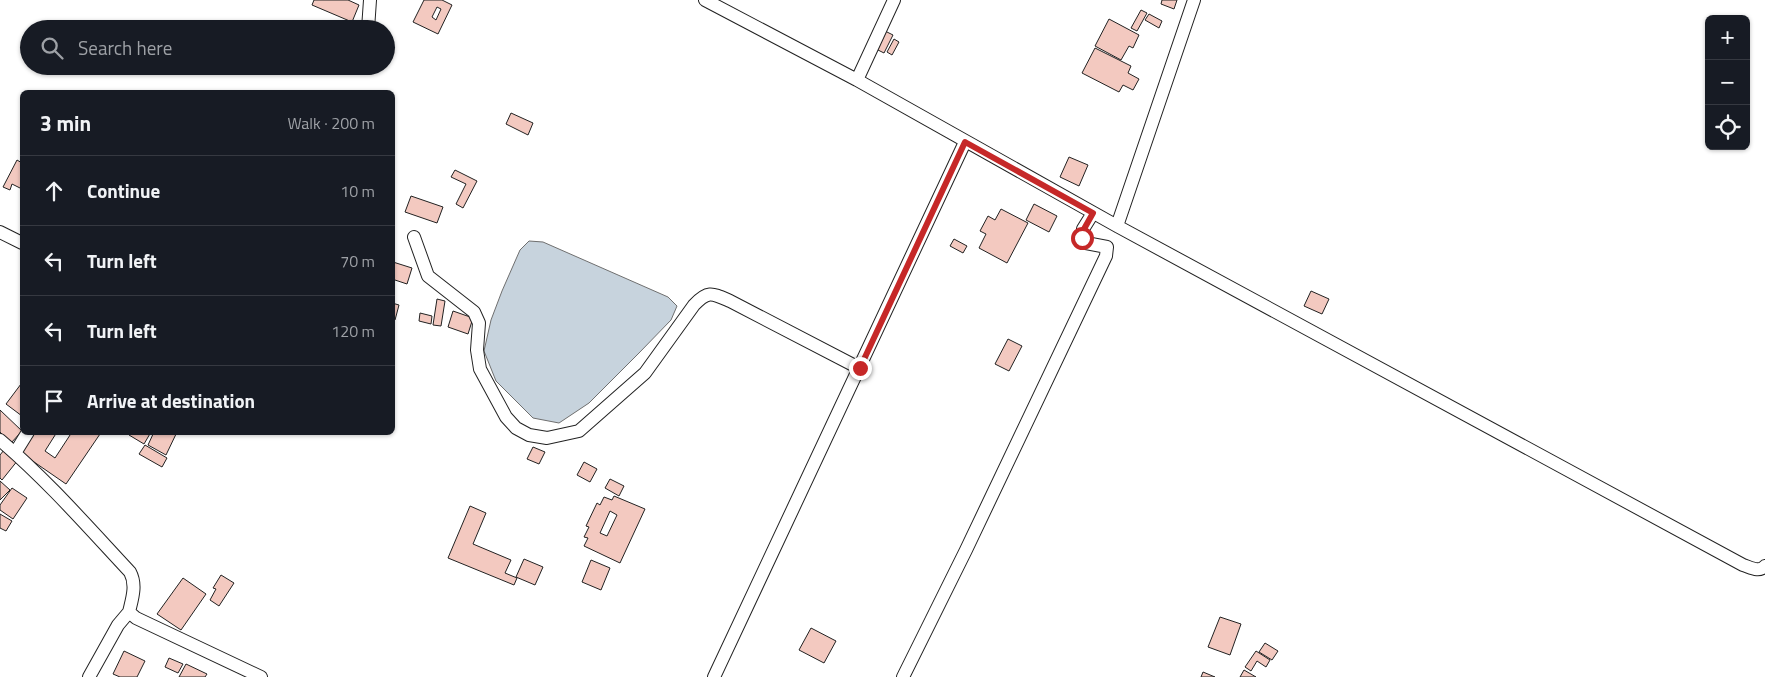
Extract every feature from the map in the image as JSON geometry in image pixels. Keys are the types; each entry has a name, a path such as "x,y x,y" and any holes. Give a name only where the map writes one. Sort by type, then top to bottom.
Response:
{"street":[{"path":"369,20 370,0"},
{"path":"705,0 857,80 1093,213 1743,564 1756,570 1762,569 1765,566"},
{"path":"857,80 894,0"},
{"path":"1118,226 1194,0"},
{"path":"714,677 965,142"},
{"path":"903,677 1106,256 1107,247 1086,243 1082,238 1084,229 1093,213"},
{"path":"0,232 20,242"},
{"path":"414,237 428,276 474,312 479,324 477,350 480,369 506,417 516,428 529,435 547,438 579,431 645,373 694,306 703,296 709,294 730,301 860,368"},
{"path":"15,453 26,435"},
{"path":"0,440 48,484 130,572 134,579 129,612 118,625 89,677"},
{"path":"129,612 136,618 261,677"}],"shaded area":[{"path":"529,241 543,242 668,297 677,306 671,320 589,403 559,423 533,418 496,381 484,351 491,320 502,291 520,250"}],"building":[{"path":"314,0 348,0 359,5 353,20 347,20 312,5"},
{"path":"424,0 442,0 452,5 438,34 413,22","holes":["437,7 441,9 436,20 432,17"]},
{"path":"1162,0 1177,0 1174,9 1161,4"},
{"path":"1141,10 1147,13 1137,31 1131,28"},
{"path":"1149,14 1162,21 1159,28 1145,20"},
{"path":"1109,19 1139,35 1133,48 1129,46 1121,60 1095,46"},
{"path":"883,30 893,35 884,53 874,48"},
{"path":"894,39 899,42 892,55 887,52"},
{"path":"1095,48 1131,66 1128,73 1139,79 1133,90 1123,85 1119,92 1082,73"},
{"path":"511,113 533,123 528,135 506,124"},
{"path":"1069,157 1088,165 1079,186 1060,177"},
{"path":"17,160 20,162 20,188 12,184 10,190 3,187"},
{"path":"455,170 477,181 463,208 456,204 466,184 451,177"},
{"path":"411,196 443,207 437,223 405,212"},
{"path":"1034,204 1057,216 1049,232 1026,220"},
{"path":"1001,209 1028,223 1007,263 979,248 986,234 980,231 988,216 995,220"},
{"path":"954,239 967,246 963,253 950,246"},
{"path":"395,263 412,268 407,284 395,280"},
{"path":"1311,291 1329,299 1322,314 1304,306"},
{"path":"437,299 445,301 441,326 433,325"},
{"path":"395,304 399,305 395,320"},
{"path":"453,311 473,318 468,334 448,327"},
{"path":"420,313 432,316 431,324 419,321"},
{"path":"1008,339 1022,346 1009,371 995,364"},
{"path":"20,385 20,414 6,404"},
{"path":"0,410 20,429 20,433 11,443 0,432"},
{"path":"33,435 55,435 45,451 55,458 70,435 99,435 66,484 21,453"},
{"path":"129,435 149,435 144,444"},
{"path":"153,435 176,435 166,455 148,445"},
{"path":"145,445 167,458 162,467 139,454"},
{"path":"533,447 545,452 539,464 527,459"},
{"path":"4,450 18,460 2,480 0,478 0,455"},
{"path":"584,462 597,469 590,482 577,475"},
{"path":"610,479 624,486 619,496 605,488"},
{"path":"0,481 10,490 0,500"},
{"path":"12,488 27,498 13,519 0,510 0,505"},
{"path":"614,496 645,509 620,563 584,546 588,538 584,537 589,527 586,526 597,503 600,505 604,497 612,500","holes":["610,511 617,515 607,536 600,533"]},
{"path":"470,506 486,513 473,544 511,560 505,573 517,578 514,585 448,558"},
{"path":"0,514 12,521 6,531 0,528"},
{"path":"524,559 543,567 535,585 516,577"},
{"path":"591,560 610,568 601,590 582,582"},
{"path":"221,575 234,583 219,606 210,600 216,589 213,588"},
{"path":"183,578 206,594 181,630 157,614"},
{"path":"1220,617 1241,624 1230,655 1208,647"},
{"path":"811,628 836,641 824,663 799,650"},
{"path":"1265,643 1278,651 1272,660 1259,652"},
{"path":"124,651 145,661 137,677 120,677 113,674"},
{"path":"1256,651 1270,660 1266,667 1257,661 1251,671 1245,667"},
{"path":"169,658 183,664 178,673 165,667"},
{"path":"186,664 207,674 205,677 179,677"},
{"path":"1244,670 1256,677 1240,677"},
{"path":"1203,672 1215,677 1201,677"}],"route":[{"path":"860,368 965,142 1093,213 1084,229 1082,238"}]}
